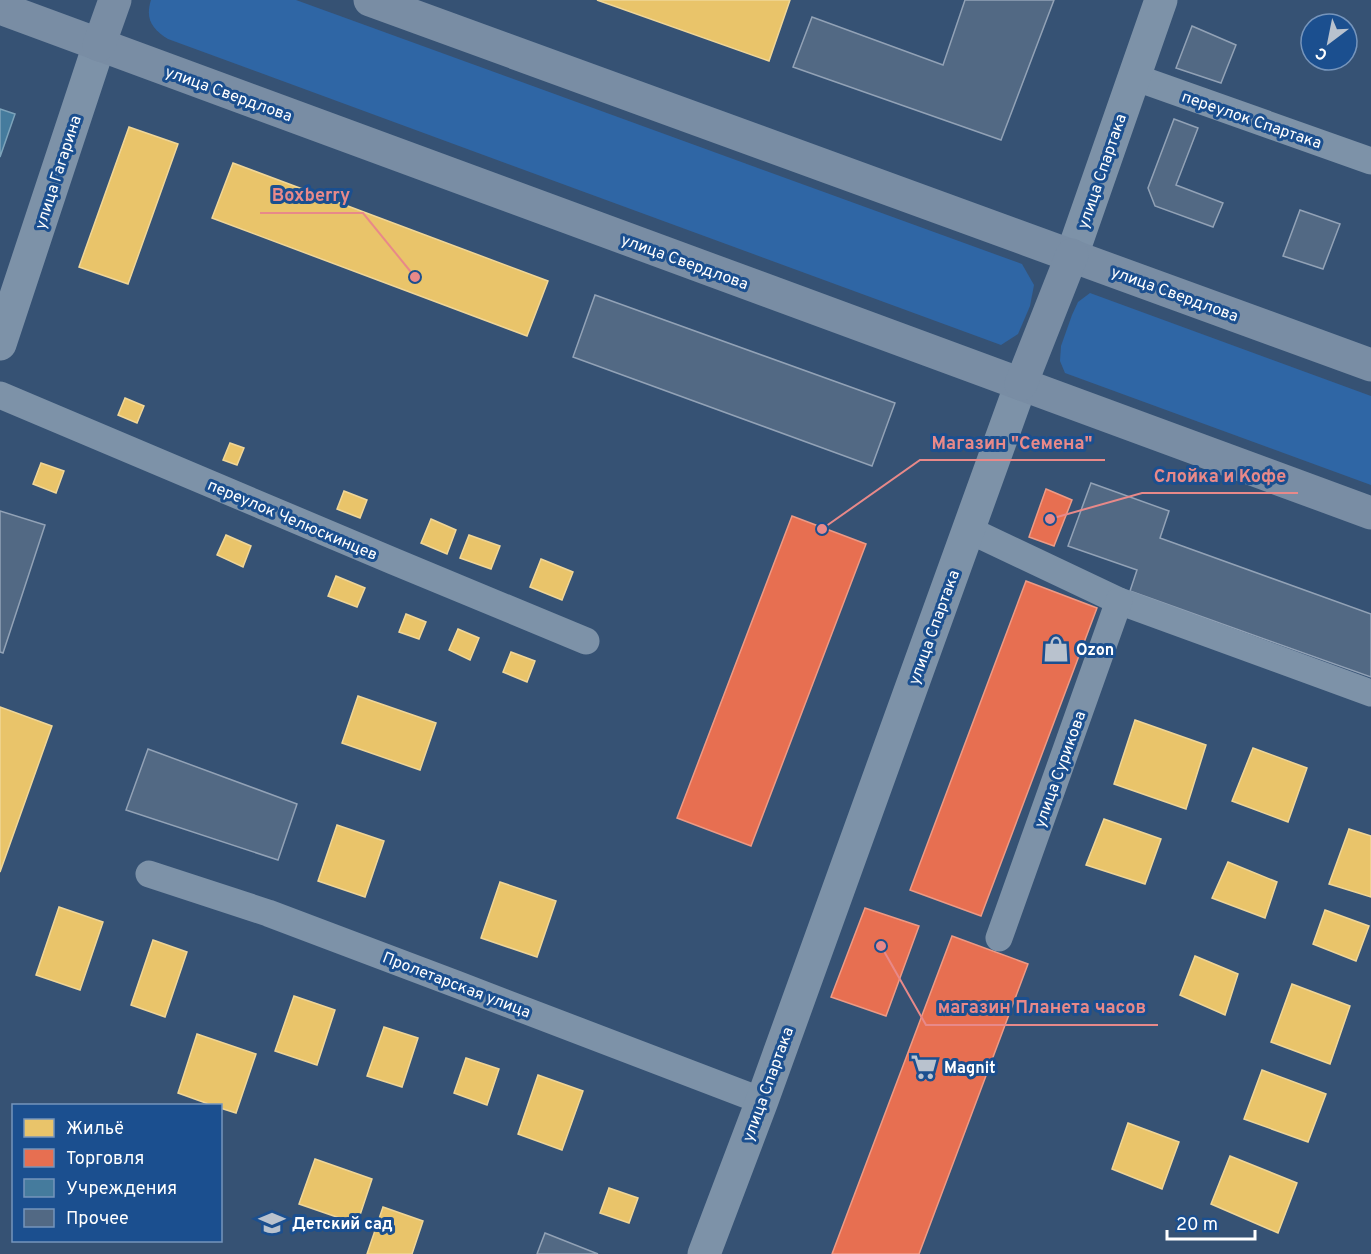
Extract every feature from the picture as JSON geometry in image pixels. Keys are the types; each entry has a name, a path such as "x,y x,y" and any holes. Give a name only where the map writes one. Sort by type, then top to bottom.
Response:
{"main road":[{"name":"улица Гагарина","path":"99,45 116,0"},
{"name":"улица Свердлова","path":"370,0 1371,365"},
{"name":"улица Свердлова","path":"0,8 1371,513"},
{"name":"улица Спартака","path":"1021,384 1072,255"}],"street":[{"name":"улица Спартака","path":"1072,255 1161,0"},
{"name":"улица Гагарина","path":"0,344 99,45"},
{"name":"переулок Спартака","path":"1134,77 1371,161"},
{"name":"улица Спартака","path":"704,1254 762,1101 1021,384"},
{"name":"переулок Челюскинцев","path":"0,395 586,641"},
{"path":"969,530 1119,601 1371,693"},
{"name":"улица Сурикова","path":"999,938 1119,601"},
{"name":"Пролетарская улица","path":"149,874 268,913 762,1101"}],"shaded area":[{"path":"151,0 296,0 1022,264 1034,285 1030,306 1018,334 1001,345 168,39 151,23 149,7"},
{"path":"1090,293 1371,396 1371,485 1065,373 1060,361 1061,346 1078,302"}],"building: Жильё":[{"path":"597,0 790,0 769,61"},
{"path":"129,127 178,144 128,284 79,267"},
{"path":"233,163 548,281 527,336 212,218"},
{"path":"125,398 144,406 137,423 118,415"},
{"path":"230,443 244,448 237,465 223,460"},
{"path":"41,463 64,471 56,493 33,484"},
{"path":"344,491 367,500 360,518 337,509"},
{"path":"431,519 456,530 447,554 421,543"},
{"path":"226,535 251,546 243,567 217,555"},
{"path":"469,535 500,546 491,569 460,558"},
{"path":"541,559 573,572 562,600 530,587"},
{"path":"336,576 365,588 357,607 328,596"},
{"path":"406,614 426,622 419,639 399,632"},
{"path":"458,629 479,638 470,660 449,650"},
{"path":"511,652 535,661 527,682 503,672"},
{"path":"358,696 436,723 420,770 342,743"},
{"path":"0,707 52,726 0,872"},
{"path":"1135,720 1206,745 1186,809 1114,784"},
{"path":"1253,748 1307,768 1288,822 1232,801"},
{"path":"1104,819 1161,839 1145,884 1086,865"},
{"path":"337,825 384,841 365,897 318,881"},
{"path":"1349,829 1371,836 1371,897 1329,884"},
{"path":"1228,862 1277,882 1265,918 1212,898"},
{"path":"500,882 556,901 537,957 481,938"},
{"path":"59,907 103,922 80,990 36,975"},
{"path":"1325,910 1369,926 1356,961 1313,944"},
{"path":"153,940 187,952 165,1017 131,1005"},
{"path":"1195,956 1238,974 1225,1015 1180,995"},
{"path":"1292,984 1350,1006 1330,1064 1271,1042"},
{"path":"294,996 335,1010 317,1065 275,1051"},
{"path":"384,1027 418,1038 402,1087 367,1076"},
{"path":"197,1034 256,1054 236,1113 222,1109 222,1104 208,1104 178,1093"},
{"path":"466,1058 499,1069 487,1105 454,1093"},
{"path":"1262,1070 1326,1094 1308,1142 1244,1119"},
{"path":"538,1075 583,1091 562,1150 518,1134"},
{"path":"1128,1123 1179,1142 1162,1189 1112,1169"},
{"path":"1230,1156 1297,1183 1278,1233 1211,1204"},
{"path":"315,1159 372,1179 357,1224 299,1204"},
{"path":"609,1188 638,1198 629,1223 600,1213"},
{"path":"383,1207 423,1221 412,1254 367,1254"}],"building: Торговля":[{"path":"1046,489 1072,500 1054,546 1029,537"},
{"path":"792,516 866,544 751,846 677,818"},
{"path":"1026,581 1097,608 981,916 910,890"},
{"path":"865,908 919,926 886,1016 831,997"},
{"path":"952,936 1028,964 919,1254 832,1254"}],"building: Учреждения":[{"path":"0,109 15,114 0,157"}],"building: Прочее":[{"path":"965,0 1054,0 1001,140 793,67 812,17 943,65"},
{"path":"1192,26 1236,45 1221,83 1176,68"},
{"path":"1174,119 1198,128 1176,185 1223,203 1213,227 1155,206 1148,188"},
{"path":"1300,210 1340,224 1323,269 1283,256"},
{"path":"595,295 895,403 872,466 573,357"},
{"path":"1091,483 1169,511 1160,538 1371,614 1371,677 1130,591 1137,570 1068,546"},
{"path":"0,511 45,525 3,653 0,652"},
{"path":"148,749 297,804 278,860 126,810"},
{"path":"545,1233 598,1254 537,1254"}],"place":[{"name":"Boxberry","path":"415,277"},
{"name":"Слойка и Кофе","path":"1050,519"},
{"name":"Магазин \"Семена\"","path":"822,529"},
{"name":"Ozon","path":"1056,649"},
{"name":"магазин Планета часов","path":"881,946"},
{"name":"Magnit","path":"924,1067"},
{"name":"Детский сад","path":"272,1223"}]}
